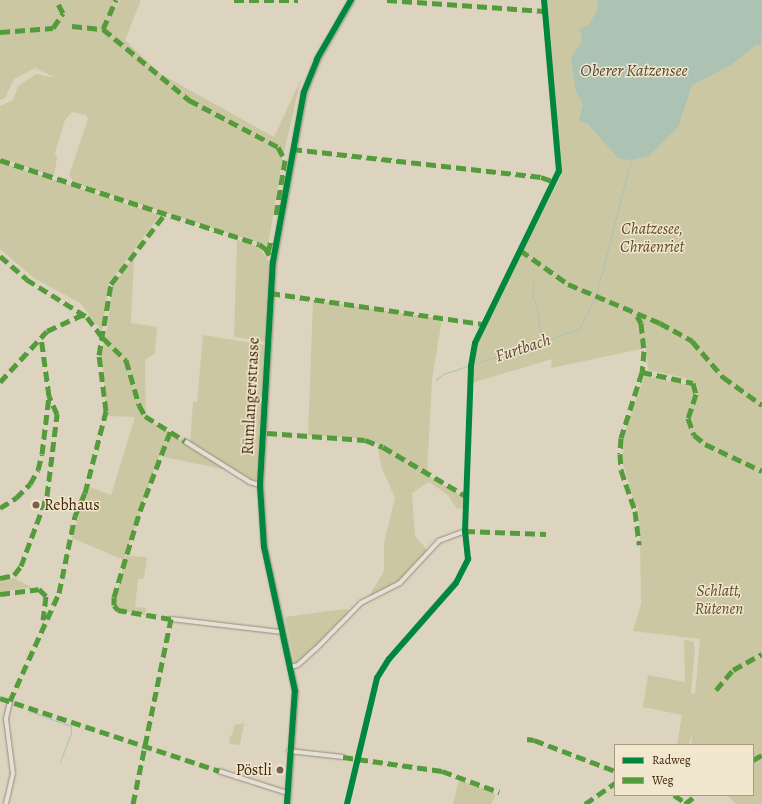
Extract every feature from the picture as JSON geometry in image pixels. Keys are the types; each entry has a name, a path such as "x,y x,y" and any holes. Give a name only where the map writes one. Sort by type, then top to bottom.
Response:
{"street":[{"name":"Rümlangerstrasse","path":"287,804 289,794 289,751 295,698 290,667 262,536 260,485 273,262 298,114 317,59 351,0"},
{"path":"185,441 250,482 260,485"},
{"path":"290,667 298,665 316,649 361,603 400,583 439,541 464,531"},
{"path":"171,619 282,632"},
{"path":"6,804 13,774 6,719 10,701"},
{"path":"289,751 343,757"},
{"path":"219,771 289,794"}],"green space":[{"path":"0,0 119,0 104,27 120,0 141,0 125,40 161,74 274,137 301,79 282,161 268,246 74,183 69,175 88,119 86,115 72,112 65,120 55,153 57,158 54,176 0,158 0,106 13,100 18,86 36,74 56,78 35,68 14,79 5,98 0,100"},
{"name":"Chatzesee, Chräenriet","path":"546,0 762,0 762,804 736,804 727,796 754,796 754,744 691,744 692,732 689,744 677,744 682,715 643,707 648,675 685,682 684,640 693,641 695,648 691,693 695,694 700,639 633,631 641,604 640,537 638,507 635,505 623,464 623,436 645,375 691,386 695,394 698,388 686,378 648,370 646,348 551,368 552,359 472,383 476,345 483,327 560,178"},
{"path":"0,162 160,215 109,283 102,331 80,303 34,278 0,249"},
{"path":"237,240 259,247 271,264 265,342 234,337"},
{"path":"134,257 131,323 157,327 155,353 145,360 146,418 228,470 159,456 124,560 72,538 87,486 111,495 135,417 107,416 101,350 105,343 113,285"},
{"path":"313,300 442,319 432,379 427,475 464,497 464,508 457,509 448,495 429,482 412,493 415,536 428,551 398,583 368,598 384,571 384,543 395,498 381,466 377,443 366,439 308,435"},
{"path":"203,335 265,345 258,477 254,481 190,443 193,402 197,402"},
{"path":"126,556 147,557 144,579 138,579 135,607 146,608 145,615 118,610 114,605"},
{"path":"14,578 31,587 0,592 0,580"},
{"path":"344,609 352,611 295,665 285,617"},
{"path":"244,723 240,745 230,744 229,735 232,736 234,725"},
{"path":"459,780 494,792 495,797 491,804 453,804"}],"water":[{"name":"Oberer Katzensee","path":"598,0 762,0 761,45 756,45 731,65 692,85 678,127 649,156 631,160 618,158 588,124 579,121 583,104 576,92 571,58 582,41 580,28 589,25 597,10"}],"waterway":[{"name":"Furtbach","path":"596,295 631,160"},
{"path":"534,281 532,296 537,308 541,341"},
{"name":"Furtbach","path":"436,380 443,374 579,329 594,299"},
{"name":"Furtbach","path":"355,756 375,677 391,652 460,572 465,559 463,535"},
{"path":"29,711 71,726 71,733 60,762"},
{"name":"Furtbach","path":"344,804 354,761"}],"marked path":[{"path":"0,32 53,28 63,13 56,0"},
{"path":"103,29 116,0"},
{"path":"234,0 298,0"},
{"path":"387,0 545,11"},
{"path":"72,26 103,29 189,100 278,147 285,160 276,215"},
{"path":"292,149 541,177 555,182"},
{"path":"0,160 259,244 266,249 269,255"},
{"path":"10,701 59,593 75,516 85,493 106,411 99,355 111,284 165,214"},
{"path":"268,252 271,241"},
{"path":"520,250 568,284 660,323 692,341 723,377 762,405"},
{"path":"0,256 26,279 87,317 103,338 126,360 139,405 145,416 185,441"},
{"path":"270,293 482,324"},
{"path":"0,382 47,331 84,314"},
{"path":"637,316 641,323 644,351 642,372 621,438 620,454 621,470 635,511 639,545"},
{"path":"0,508 16,498 30,484 38,470 42,454 49,396 41,337"},
{"path":"642,372 693,383 696,394 688,418 694,435 705,444 762,471"},
{"path":"0,578 14,575 21,566 47,496 57,414 49,396"},
{"path":"133,804 171,619 118,610 114,605 114,597 140,511 170,432"},
{"path":"267,433 365,440 383,447 466,496"},
{"path":"465,531 546,534"},
{"path":"0,594 39,589 46,596 43,620"},
{"path":"716,690 733,670 762,654"},
{"path":"0,698 219,771"},
{"path":"527,739 534,740 614,771"},
{"path":"754,759 762,755"},
{"path":"343,757 442,771 499,792"},
{"path":"585,804 614,784"},
{"path":"676,796 686,803"},
{"path":"685,804 695,796"}],"cycle path":[{"path":"287,804 295,691 264,547 260,485 273,262 304,92 317,59 351,0"},
{"path":"347,804 377,678 389,659 456,583 468,559 465,531 471,366 475,343 559,171 544,0"}],"place":[{"name":"Rebhaus","path":"36,505"},
{"name":"Pöstli","path":"280,770"}],"park label":[{"name":"Schlatt, Rütenen","path":"719,600"}]}
